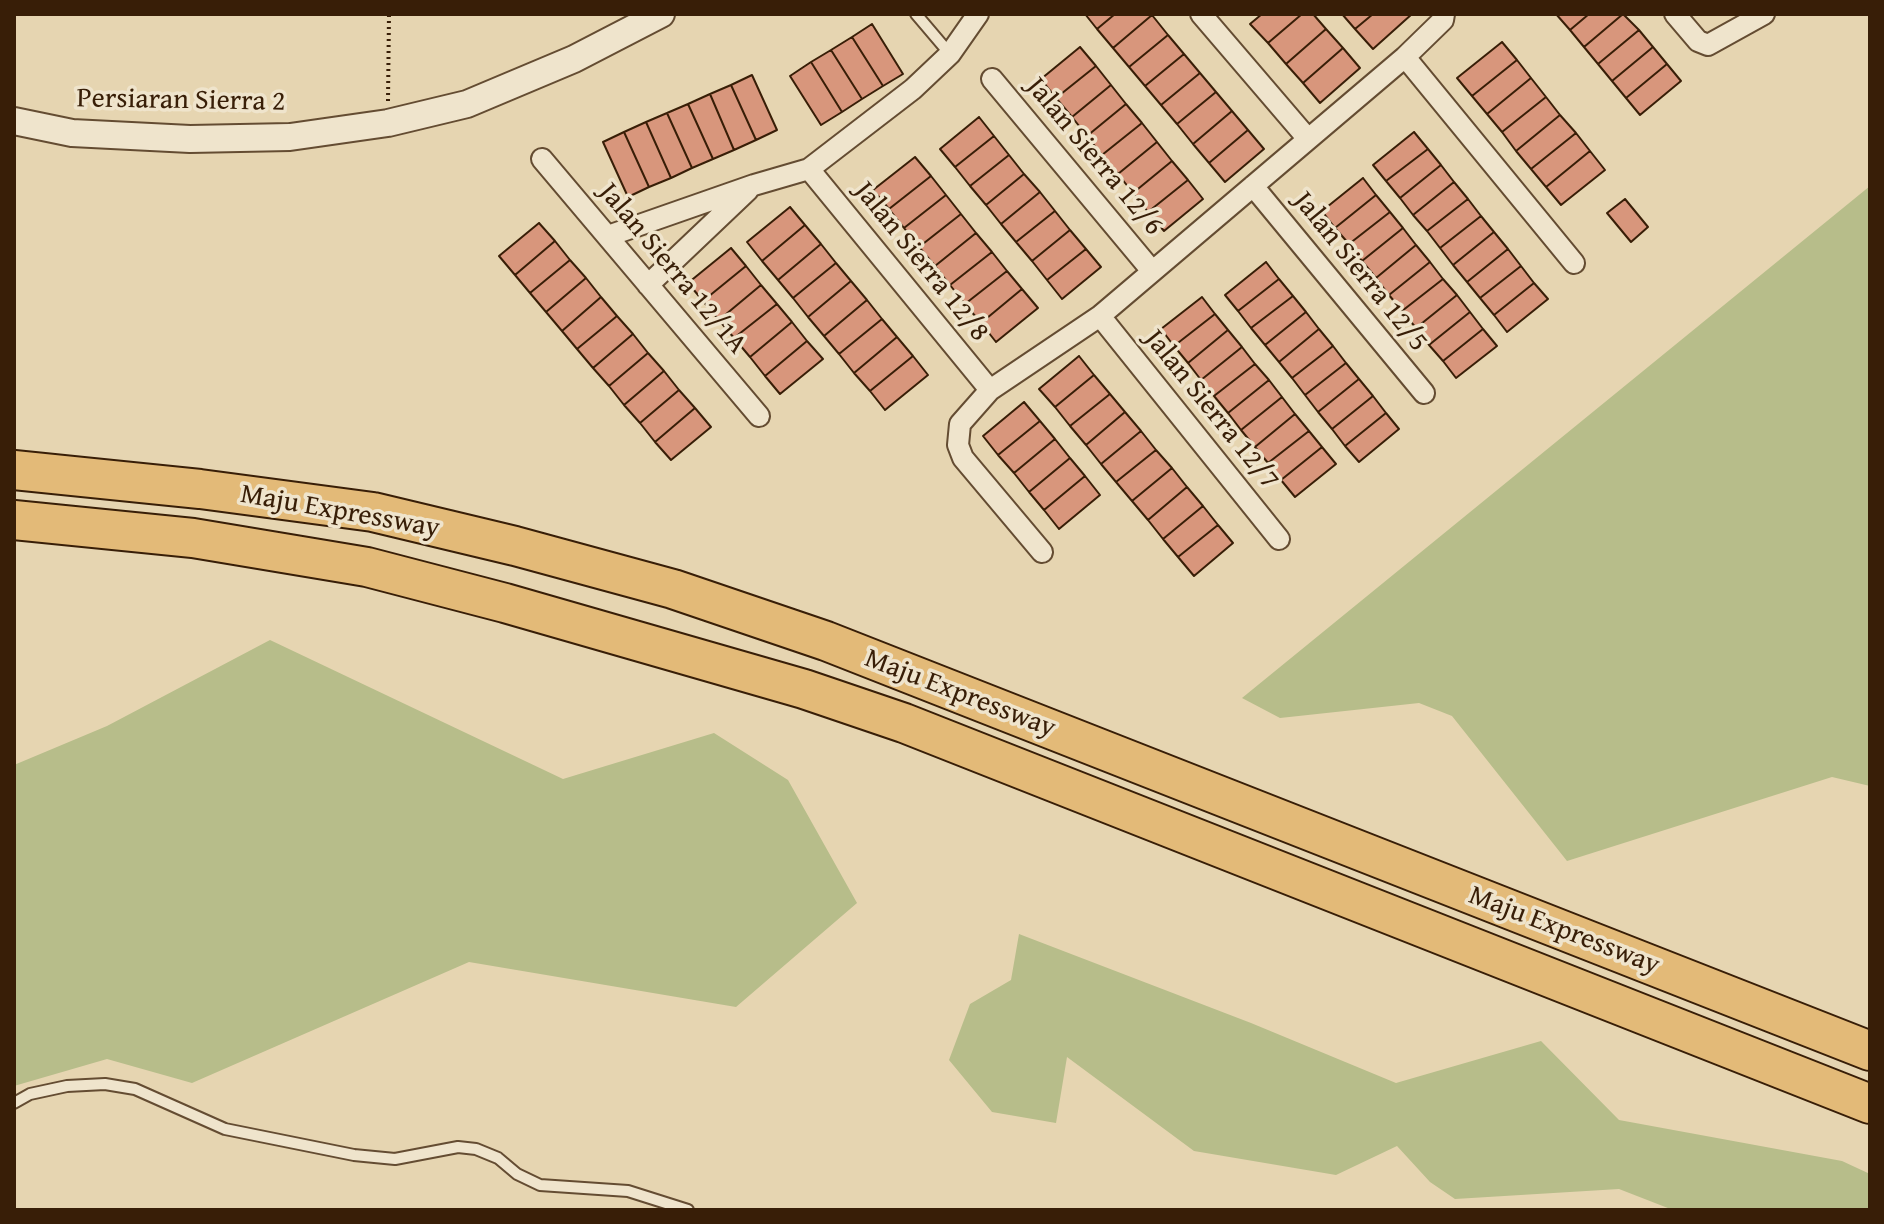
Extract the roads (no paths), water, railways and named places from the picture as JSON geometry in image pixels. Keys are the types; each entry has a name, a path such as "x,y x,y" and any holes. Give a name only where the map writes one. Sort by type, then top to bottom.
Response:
{"highway":[{"name":"Maju Expressway","path":"14,470 200,489 373,512 673,589 826,641 1870,1051"},
{"name":"Maju Expressway","path":"14,520 193,538 367,567 521,607 804,689 919,729 1870,1104"}],"street":[{"name":"Persiaran Sierra 2","path":"14,121 72,133 190,139 290,137 388,123 467,104 574,59 661,14"},
{"path":"1201,14 1308,139"},
{"path":"1042,552 963,458 958,445 960,424 990,390 1100,316 1405,57 1443,20 1444,14"},
{"path":"1675,14 1698,41 1708,45 1764,14"},
{"path":"608,236 809,169 913,89 950,54 974,16"},
{"path":"1405,57 1574,263"},
{"name":"Jalan Sierra 12/6","path":"992,79 1152,271"},
{"name":"Jalan Sierra 12/1A","path":"542,159 759,416"},
{"name":"Jalan Sierra 12/8","path":"809,169 990,390"},
{"path":"648,285 754,185"},
{"name":"Jalan Sierra 12/5","path":"1253,186 1424,393"},
{"name":"Jalan Sierra 12/7","path":"1100,316 1279,539"}],"lane":[{"path":"916,14 950,54"},
{"path":"14,1103 30,1094 67,1086 105,1084 135,1089 225,1129 354,1155 395,1159 458,1147 476,1149 498,1158 517,1174 540,1185 628,1191 688,1210"}]}
